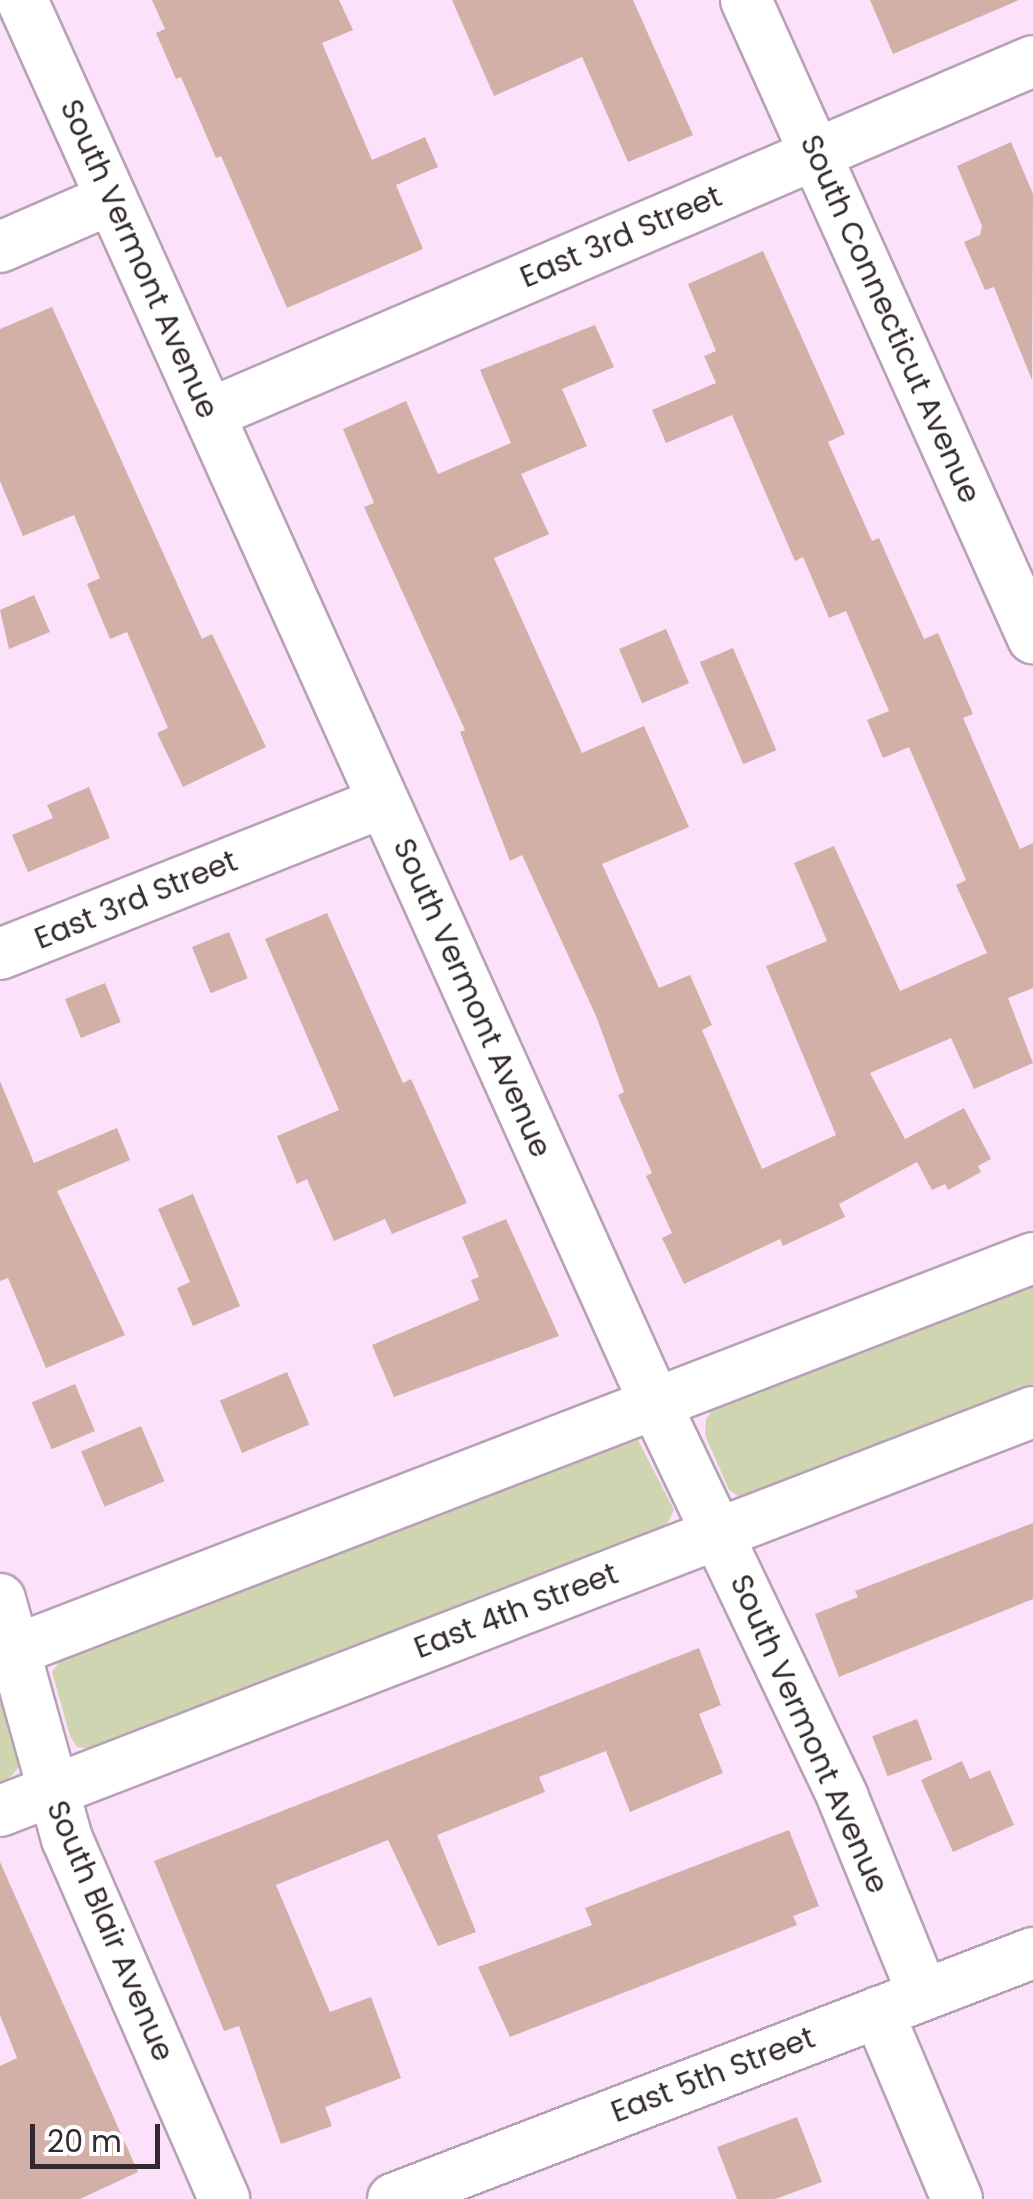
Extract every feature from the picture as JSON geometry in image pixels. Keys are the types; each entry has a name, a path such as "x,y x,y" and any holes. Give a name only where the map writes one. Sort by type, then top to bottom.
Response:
{"street":[{"name":"South Vermont Avenue","path":"22,0 656,1403 843,1798 957,2199"},
{"name":"South Connecticut Avenue","path":"746,0 1033,638"},
{"name":"East 3rd Street","path":"209,414 1033,61"},
{"path":"0,247 111,199"},
{"name":"East 3rd Street","path":"0,954 383,802"},
{"path":"6,1654 1033,1258"},
{"name":"East 4th Street","path":"0,1810 1033,1412"},
{"name":"South Blair Avenue","path":"0,1599 6,1654 52,1792 224,2199"},
{"name":"East 5th Street","path":"394,2199 1033,1953"}],"green space":[{"path":"1033,1283 1033,1389 741,1498 729,1490 705,1435 706,1419 716,1405"},
{"path":"638,1440 674,1510 663,1532 93,1749 77,1747 70,1736 52,1672 63,1657"},
{"path":"0,1701 21,1764 0,1790"}],"building":[{"path":"152,0 339,0 353,30 322,43 372,160 425,137 438,167 396,185 423,249 287,308 221,156 216,158 181,77 176,79 156,33 165,29"},
{"path":"452,0 633,0 693,135 628,162 582,57 494,96"},
{"path":"870,0 1019,0 893,54"},
{"path":"1011,142 1033,194 1032,380 994,287 985,290 964,242 980,235 982,226 957,166"},
{"path":"763,251 845,434 828,442 872,541 879,538 924,639 938,633 973,714 963,718 1020,849 1033,843 1033,988 1008,998 1033,1063 974,1089 951,1038 870,1073 905,1139 964,1108 991,1159 978,1166 981,1172 948,1190 945,1184 932,1190 917,1162 839,1204 845,1217 783,1246 780,1239 684,1284 662,1238 672,1233 646,1176 652,1173 618,1095 624,1092 596,1016 522,855 510,861 460,732 465,730 364,507 374,503 343,429 406,401 438,474 511,443 480,370 595,325 614,367 562,389 587,446 521,474 549,534 494,558 582,753 644,726 689,827 602,864 659,988 690,975 712,1025 702,1030 762,1169 836,1135 766,966 827,941 794,863 834,846 900,991 987,953 956,885 966,880 909,747 883,758 867,720 889,711 846,611 829,618 803,557 795,561 732,415 666,443 652,410 716,383 704,356 716,351 688,284"},
{"path":"52,307 202,639 212,634 266,747 183,787 157,733 168,728 127,632 110,639 87,584 100,578 74,515 23,536 0,481 0,329"},
{"path":"34,595 50,632 9,649 0,610"},
{"path":"666,629 689,683 642,703 619,649"},
{"path":"733,648 776,750 743,764 700,662"},
{"path":"89,787 110,838 28,872 12,835 53,818 47,805"},
{"path":"327,913 403,1083 411,1079 467,1203 392,1234 385,1219 334,1241 307,1179 297,1184 277,1136 339,1110 265,939"},
{"path":"229,932 248,978 211,993 192,947"},
{"path":"105,983 121,1022 81,1038 65,999"},
{"path":"0,1081 34,1163 117,1128 130,1160 57,1191 125,1335 46,1368 8,1278 0,1281"},
{"path":"193,1194 240,1306 193,1326 177,1288 190,1282 158,1209"},
{"path":"506,1219 559,1336 394,1397 372,1345 479,1300 471,1280 479,1277 462,1237"},
{"path":"287,1372 309,1424 242,1453 220,1401"},
{"path":"75,1384 95,1431 52,1449 32,1402"},
{"path":"141,1426 164,1481 105,1507 81,1451"},
{"path":"1033,1523 1033,1599 839,1677 815,1614 858,1597 855,1591"},
{"path":"699,1648 721,1705 699,1714 723,1773 630,1812 606,1751 539,1777 545,1792 437,1835 476,1932 438,1946 388,1840 276,1885 330,2012 371,1997 401,2078 325,2107 332,2126 281,2144 239,2026 224,2031 154,1861"},
{"path":"917,1719 932,1759 888,1776 872,1736"},
{"path":"962,1761 970,1779 990,1770 1014,1825 953,1852 921,1780"},
{"path":"789,1830 819,1906 793,1916 797,1925 510,2037 478,1967 592,1925 585,1908"},
{"path":"0,1862 138,2172 80,2199 0,2199 0,2066 17,2058 0,2015"},
{"path":"797,2117 822,2182 775,2199 737,2199 717,2147"}]}
